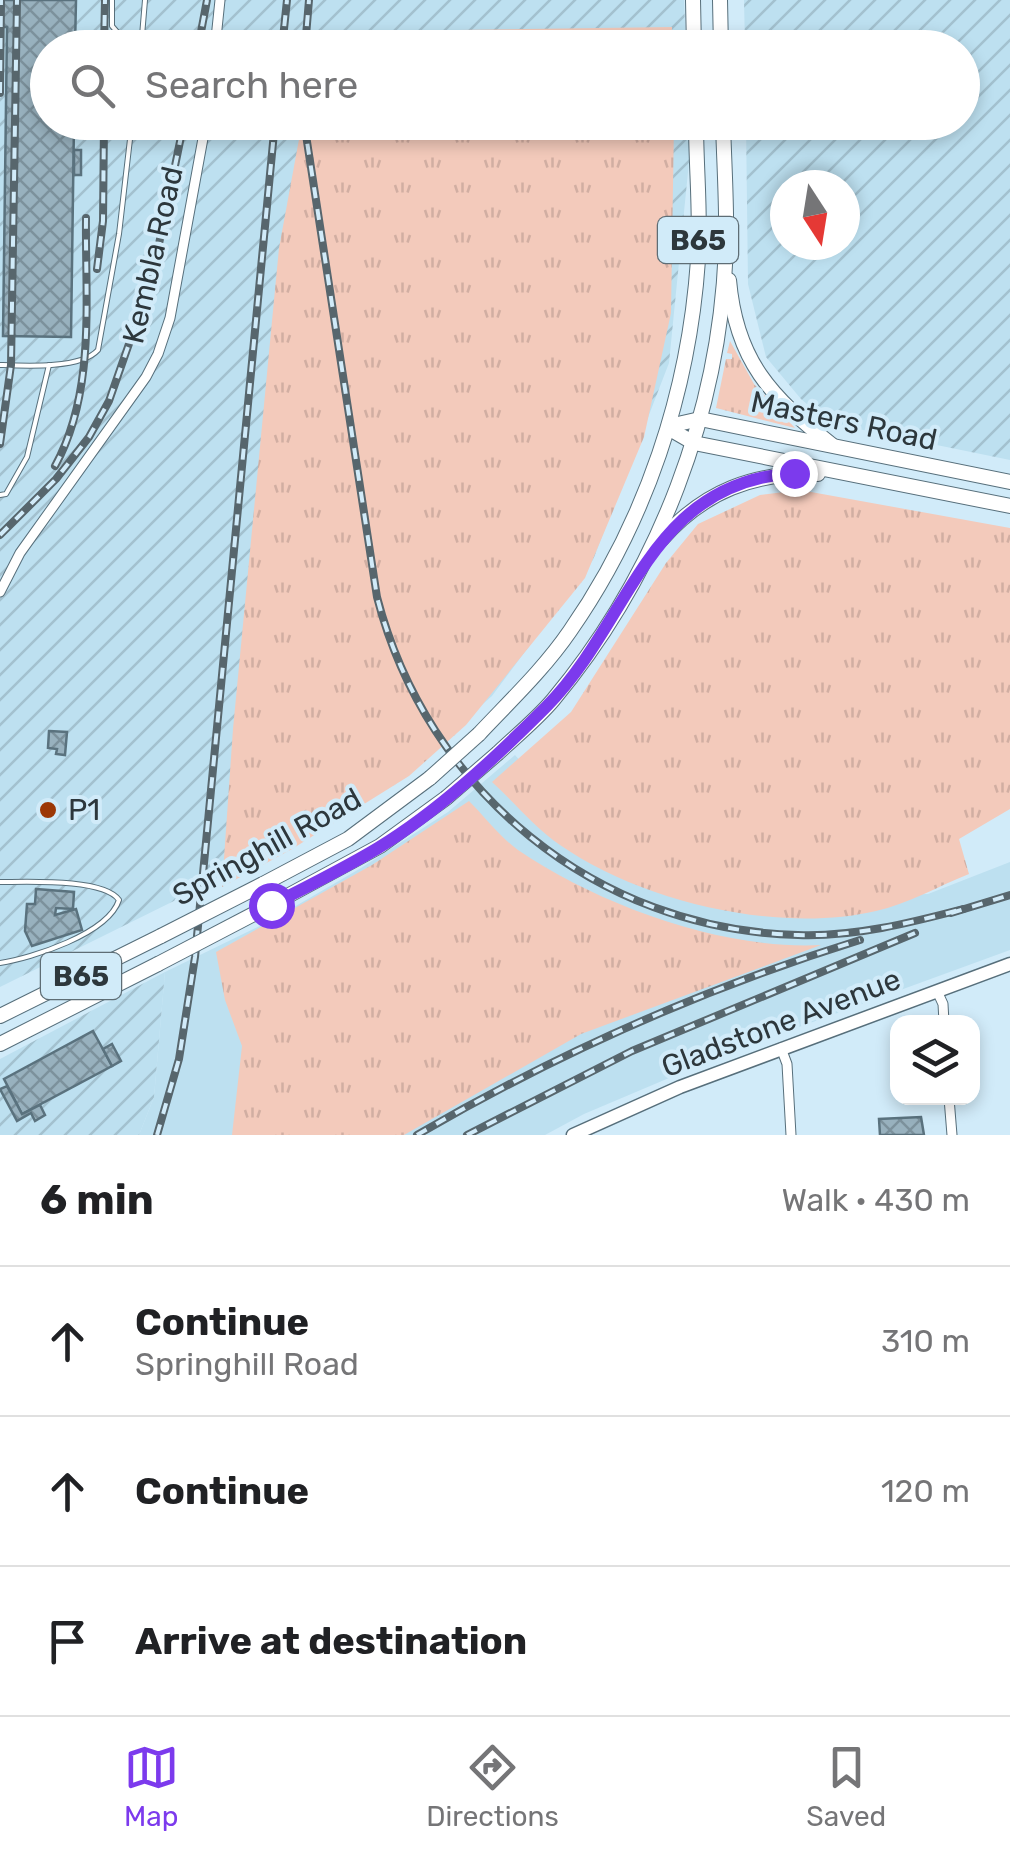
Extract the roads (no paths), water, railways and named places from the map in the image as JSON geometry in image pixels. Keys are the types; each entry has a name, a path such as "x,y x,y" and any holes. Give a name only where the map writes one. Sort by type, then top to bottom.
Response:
{"main road":[{"path":"693,0 694,30"},
{"path":"720,0 721,30"},
{"name":"Springhill Road","path":"0,1016 348,840 430,778 479,734 544,664 598,588 632,522 668,426 686,356 696,286 696,140"},
{"name":"Springhill Road","path":"0,1044 380,846 446,798 498,753 550,703 588,656 662,526 694,443 714,351 726,244 723,140"},
{"path":"726,244 734,316 751,364 777,398 835,448"},
{"name":"Masters Road","path":"668,426 700,419 1010,482"},
{"name":"Masters Road","path":"668,426 694,443 1010,506"},
{"path":"639,572 674,525 708,498 733,485 774,474 859,475"},
{"name":"Gladstone Avenue","path":"573,1135 680,1086 1010,964"}],"street":[{"path":"217,30 220,0"},
{"name":"Kembla Road","path":"0,592 20,553 146,378 158,354 170,318 203,140"},
{"path":"937,990 944,1015"},
{"path":"781,1048 787,1064 791,1135"},
{"path":"950,1105 952,1135"}],"lane":[{"path":"112,0 115,30"},
{"path":"143,30 145,0"},
{"path":"0,365 49,365 86,359 98,350 119,234 130,140"},
{"path":"0,495 6,494 27,457 49,365"},
{"path":"0,882 67,884 112,892 119,902 81,936 0,963"}],"railway":[{"path":"0,93 1,0"},
{"path":"0,444 11,365 17,0"},
{"path":"104,30 105,0"},
{"path":"201,30 207,0"},
{"path":"284,30 287,0"},
{"path":"306,30 309,0"},
{"path":"97,269 103,221 104,140"},
{"path":"0,535 56,479 89,437 109,401 152,278 180,140"},
{"path":"157,1135 179,1059 195,957 273,140"},
{"path":"307,140 377,597 401,667 435,731 479,788 530,837 589,877 654,907 724,927 798,935 840,934 963,909"},
{"path":"55,466 68,437 83,376 86,218"},
{"path":"951,913 1010,895"},
{"path":"467,1135 632,1051 915,933"},
{"path":"417,1135 524,1077 633,1025 745,979 860,940"}],"place":[{"name":"P1","path":"48,810"}]}
